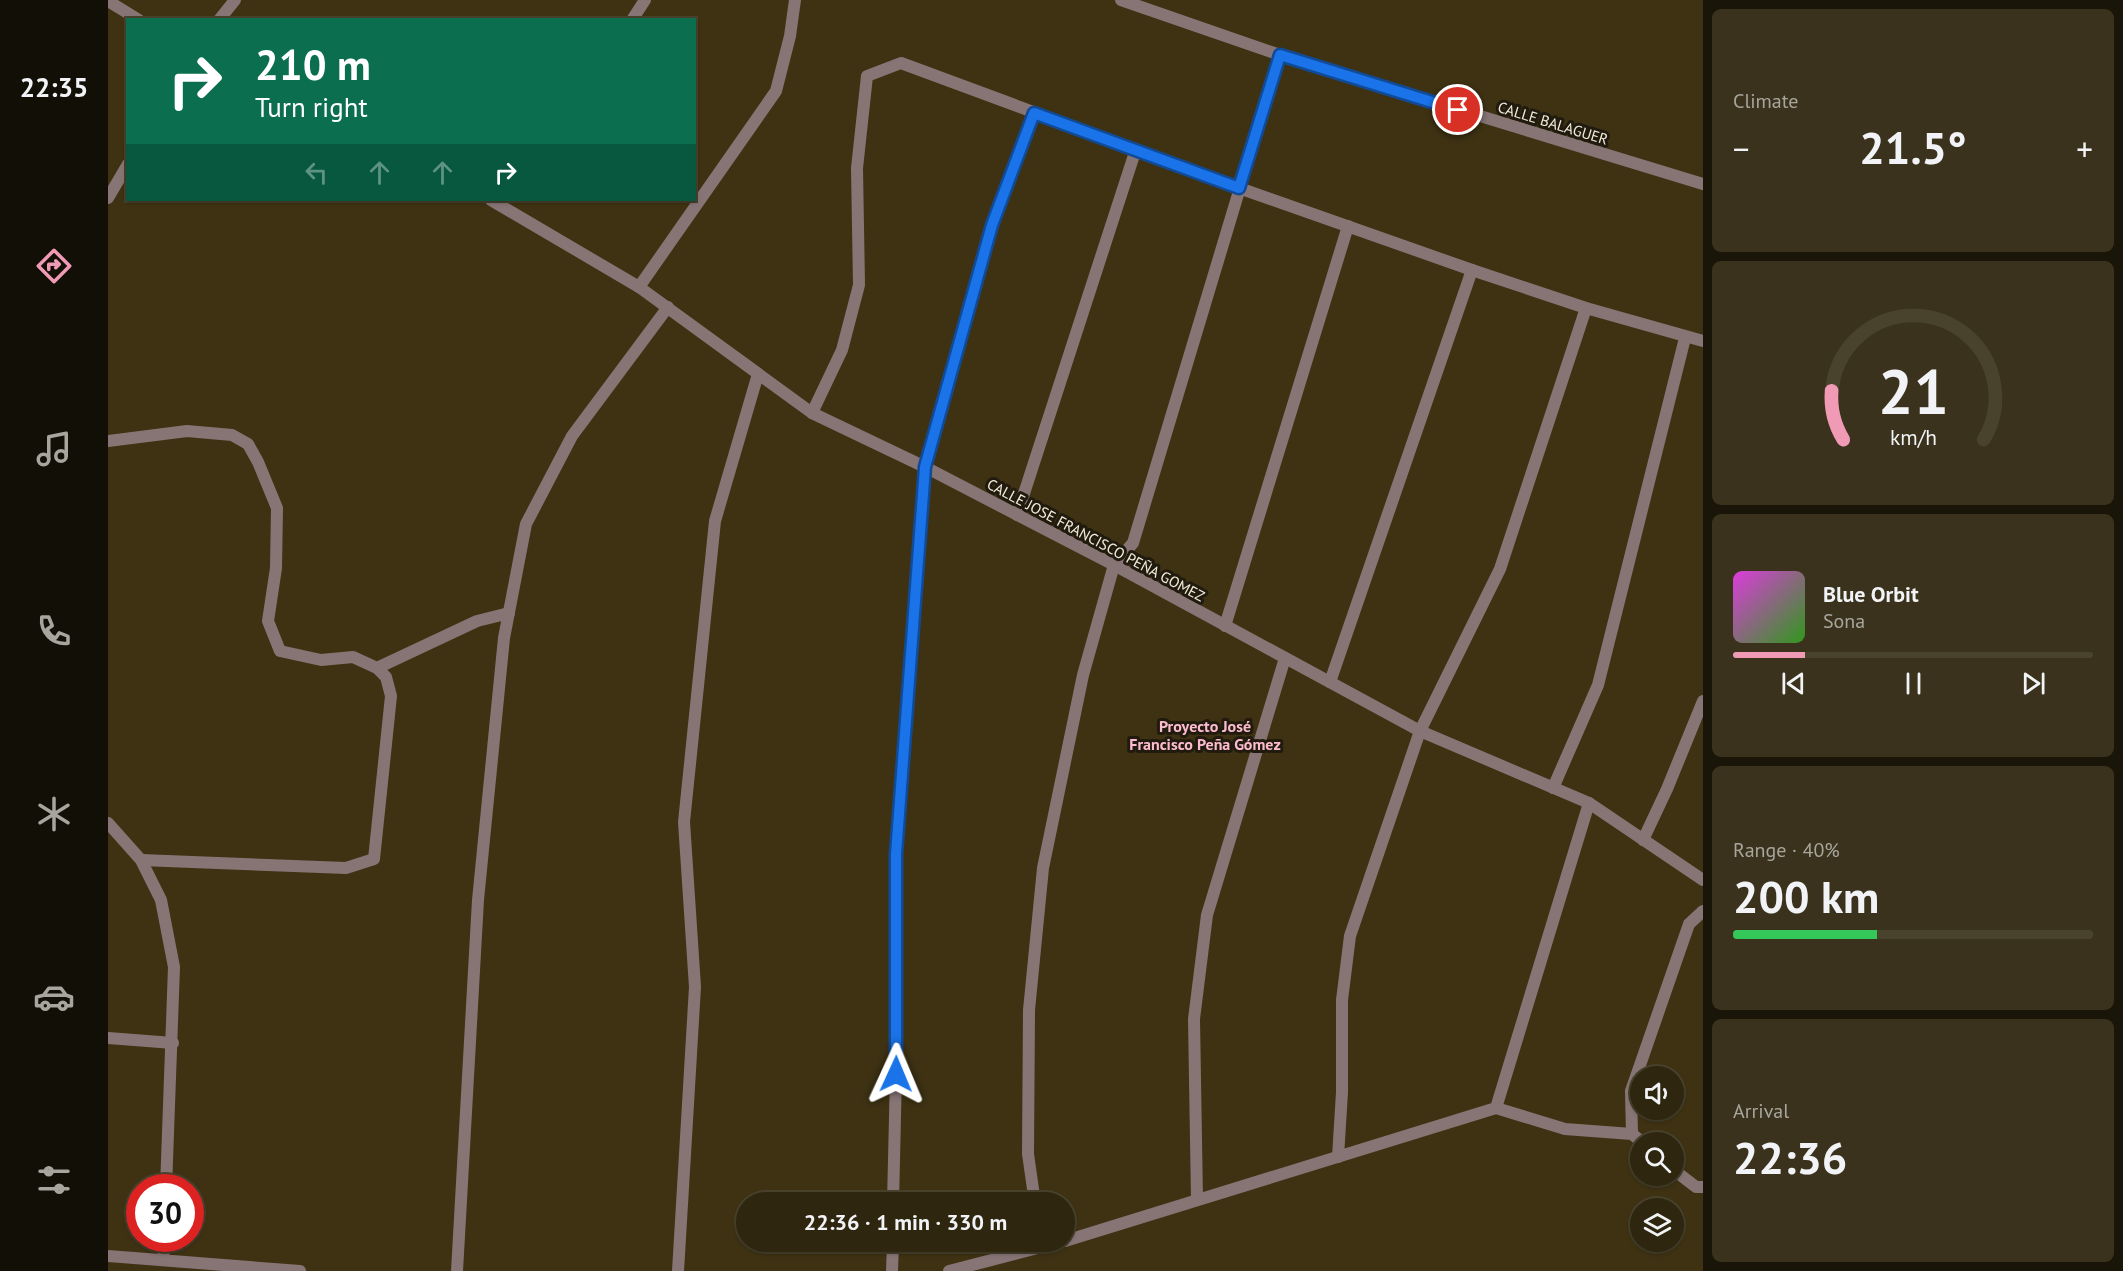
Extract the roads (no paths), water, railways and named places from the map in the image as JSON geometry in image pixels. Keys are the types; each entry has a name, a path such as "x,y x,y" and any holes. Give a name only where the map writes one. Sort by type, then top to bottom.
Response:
{"street":[{"path":"221,18 235,0"},
{"path":"633,18 645,0"},
{"path":"639,287 776,91 790,36 795,0"},
{"name":"CALLE BALAGUER","path":"1121,0 1280,55 1703,184"},
{"path":"108,2 136,18"},
{"path":"1033,1192 1028,1154 1029,1010 1043,868 1083,675 1114,565 1133,543 1280,55"},
{"path":"812,413 842,350 859,285 857,168 867,76 901,63 1239,188 1472,270 1586,308 1685,338 1703,341"},
{"path":"893,1192 897,1030 896,854 925,467 992,225 1034,113"},
{"path":"1017,515 1136,149"},
{"path":"108,198 126,167"},
{"name":"CALLE JOSE FRANCISCO PEÑA GOMEZ","path":"509,203 668,307 812,413 925,467 1114,565 1420,731 1589,803 1703,880"},
{"path":"1225,626 1348,226"},
{"path":"1330,682 1472,270"},
{"path":"457,1271 478,900 504,638 526,524 572,436 668,307"},
{"path":"1338,1157 1342,1092 1342,1000 1350,936 1420,731 1500,569 1586,308"},
{"path":"1553,788 1598,685 1685,338"},
{"path":"678,1271 695,987 684,822 715,521 758,374"},
{"path":"108,441 188,431 232,435 248,444 277,508 276,568 268,621 280,651 321,660 353,657 378,668 386,677 391,696 374,859 346,868 141,860"},
{"path":"378,668 477,621 509,613"},
{"path":"1197,1200 1194,1019 1207,915 1285,658"},
{"path":"1643,840 1667,789 1703,701"},
{"path":"1496,1107 1589,803"},
{"path":"108,823 141,860 160,900 174,967 167,1174"},
{"path":"1632,1132 1631,1091 1689,924 1703,910"},
{"path":"108,1038 173,1043"},
{"path":"1075,1238 1496,1107 1565,1129 1630,1134"},
{"path":"1684,1178 1696,1187 1703,1187"},
{"path":"892,1271 893,1252"},
{"path":"949,1271 1016,1252"},
{"path":"108,1256 163,1266 300,1271"}],"district":[{"name":"Proyecto José Francisco Peña Gómez","path":"1205,735"}]}
